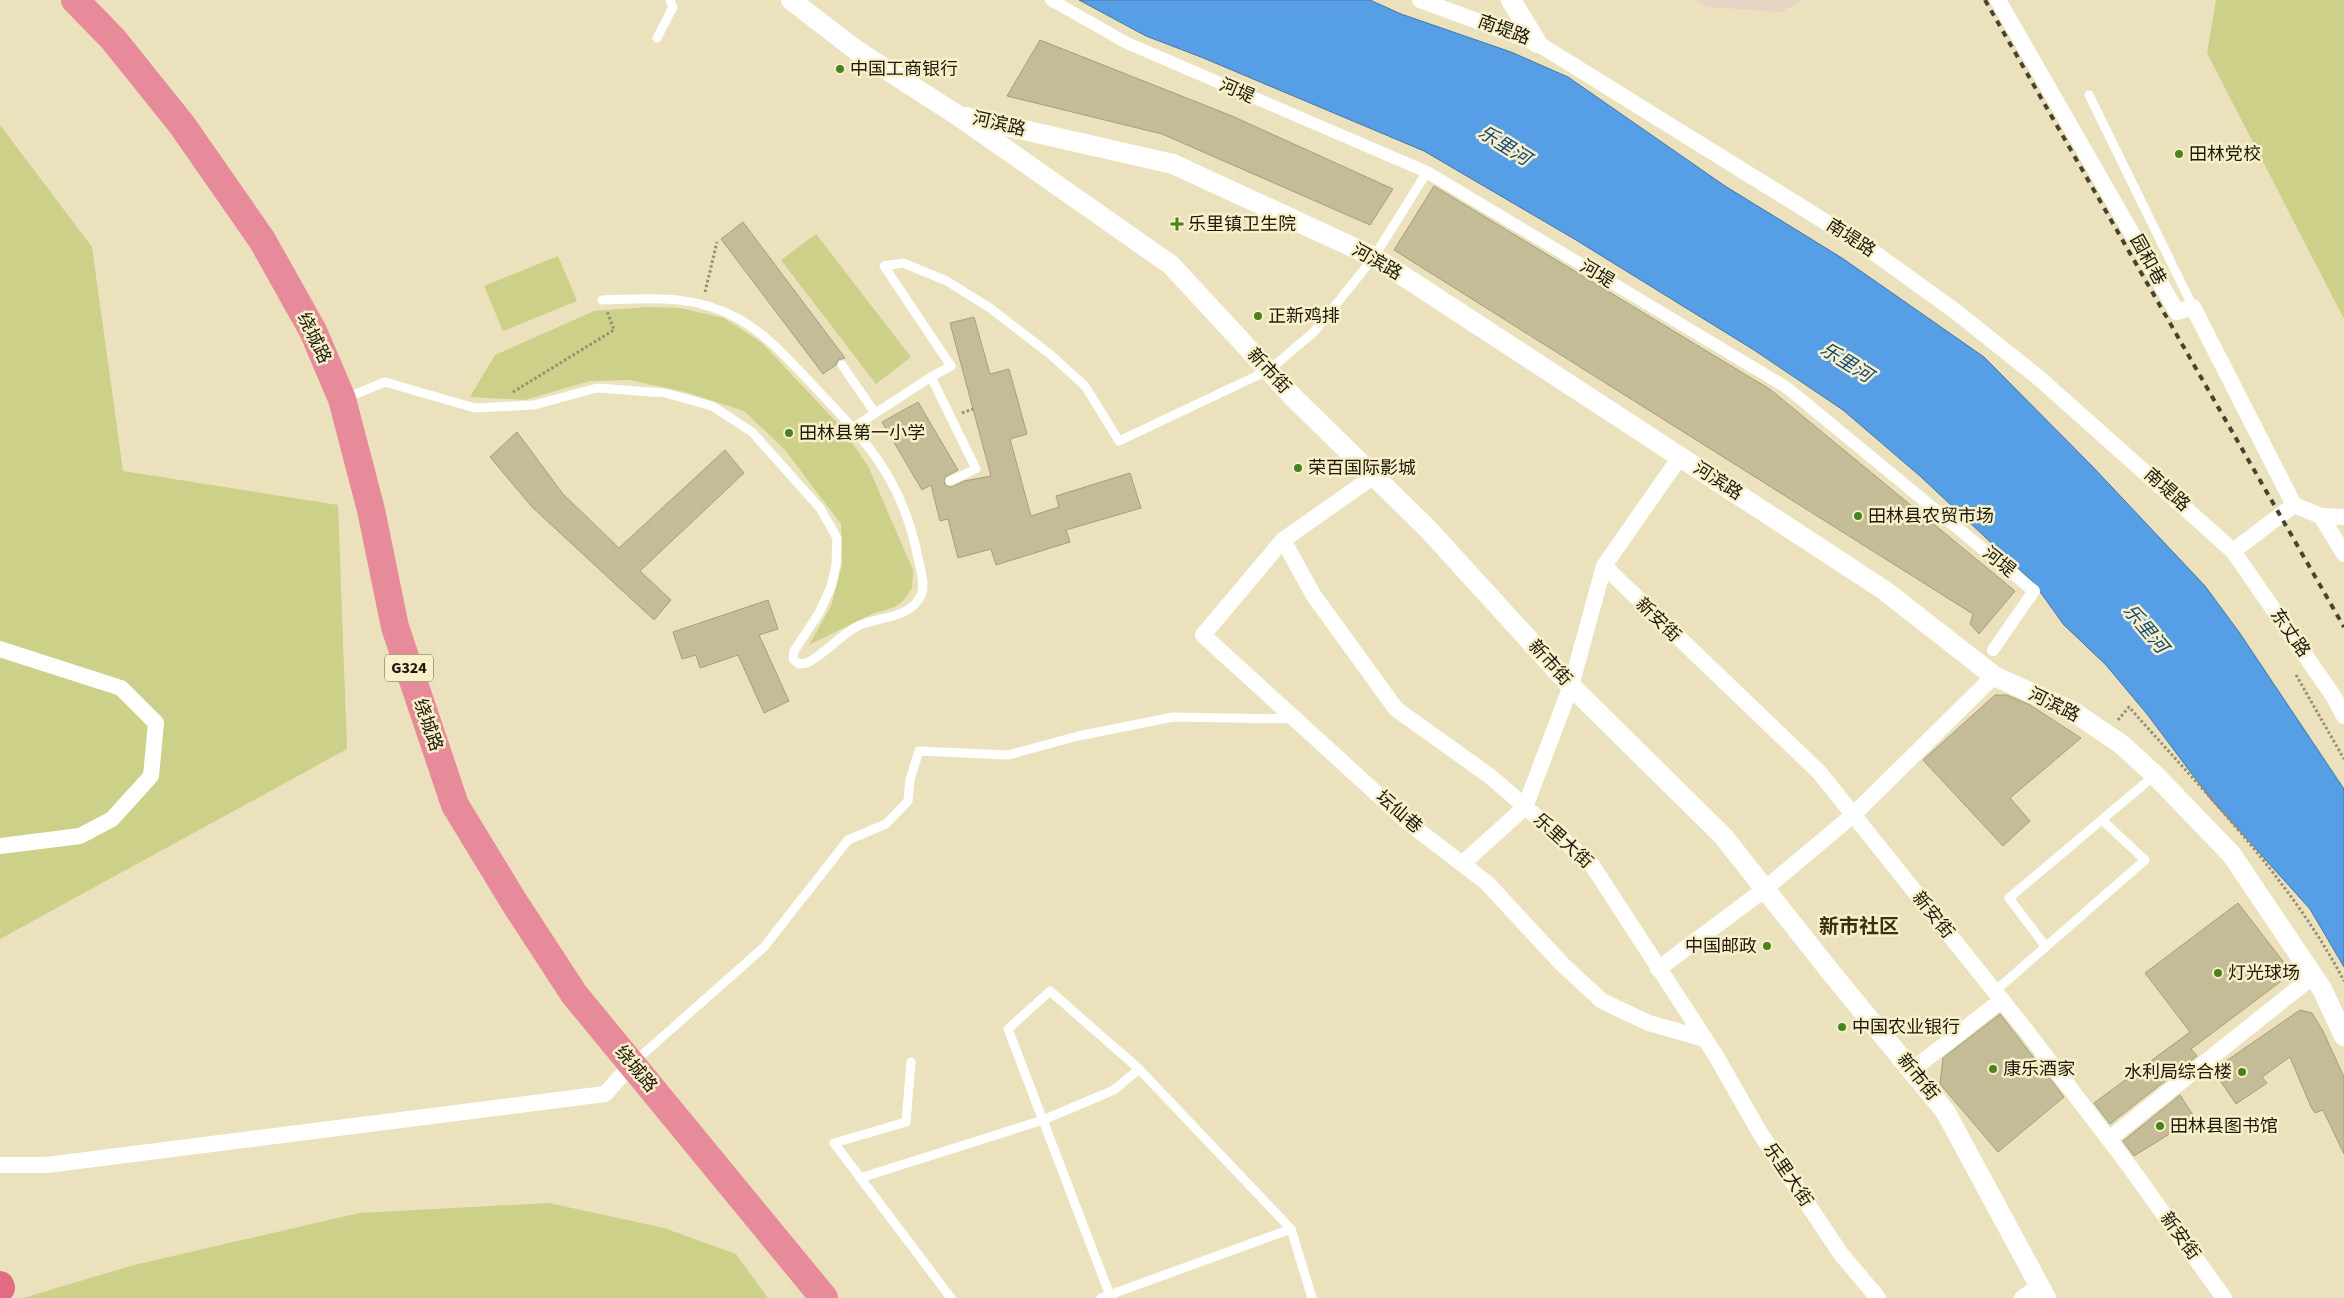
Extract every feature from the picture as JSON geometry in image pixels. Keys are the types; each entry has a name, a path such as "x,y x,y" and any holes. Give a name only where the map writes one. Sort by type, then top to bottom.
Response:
{"highway":[{"name":"绕城路","path":"75,0 113,39 182,125 262,240 313,332 342,399 371,510 395,627 455,805 514,902 574,994 824,1298"}],"street":[{"name":"新市街","path":"791,0 856,50 957,115 1171,265 1269,370 1427,528 1571,686 1723,836 1912,1070 1945,1111 2043,1292"},
{"name":"河堤","path":"1051,0 1127,43 1427,172 1786,387 2034,591 1993,650"},
{"name":"南堤路","path":"1420,0 1537,42 1870,249 1932,294 2039,378 2233,551"},
{"path":"1512,0 1537,42"},
{"name":"园和巷","path":"1998,0 2177,312 2192,307"},
{"name":"河滨路","path":"957,115 1173,164 1374,257 1884,590 1994,676 2072,711 2121,744 2155,775 2232,855 2312,977 2322,989 2344,1036"},
{"path":"1015,156 1007,146 1005,138 1016,133 1031,132"},
{"path":"2192,307 2294,506 2321,516 2344,517"},
{"path":"1462,864 1525,806 1571,686 1604,566 1680,457"},
{"path":"1283,540 1374,476"},
{"path":"2233,551 2294,506"},
{"path":"2321,516 2344,554"},
{"name":"坛仙巷","path":"1283,540 1203,635 1410,824 1487,883 1562,964 1602,1001 1649,1023 1705,1039"},
{"name":"乐里大街","path":"1283,540 1314,596 1396,709 1491,777 1592,865 1705,1039 1760,1133 1841,1254 1878,1298"},
{"name":"东丈路","path":"2233,551 2334,697 2344,716"},
{"name":"新安街","path":"1604,566 1819,772 1998,996 2109,1139 2224,1298"},
{"path":"0,649 121,688 156,723 151,776 112,819 80,836 0,846"},
{"path":"1658,969 1765,889 1853,815 1994,676"},
{"path":"2109,1139 2312,977"},
{"path":"1912,1070 1998,996"},
{"path":"0,1165 47,1165 605,1094 632,1064"},
{"path":"2022,1298 2043,1292"}],"lane":[{"path":"657,38 673,7 670,0"},
{"path":"2089,95 2192,307"},
{"path":"854,427 931,377 952,366 884,266 902,263 920,270 947,281 990,308 1050,354 1085,386 1120,441 1269,370 1314,332 1374,257 1427,172"},
{"path":"342,399 385,382 475,408 534,405 597,388 665,393 712,406 752,432 820,508 837,538 836,565 831,588 819,613 794,651 794,659 799,664 815,659 856,627 913,608 922,593 914,538 904,507 884,467 854,427 769,338 738,318 702,302 659,297 602,300"},
{"path":"842,365 876,413"},
{"path":"931,377 976,469 950,481"},
{"path":"632,1064 764,947 848,840 886,824 908,801 910,780 919,751 1008,755 1078,736 1173,717 1296,719"},
{"path":"2046,947 2009,898 2155,775"},
{"path":"1998,996 2046,947 2145,860 2102,820"},
{"path":"1291,1229 1107,1297 1008,1029 1050,991 1138,1069 1291,1229 1312,1298"},
{"path":"911,1062 906,1122 834,1144 951,1298"},
{"path":"860,1178 1043,1120 1114,1090 1138,1069"}],"path":[{"path":"702,302 717,242"},
{"path":"489,407 614,330 602,300"},
{"path":"962,413 973,409"},
{"path":"2294,673 2344,759"}],"shaded area":[{"path":"1695,0 1803,0 1781,12 1708,7"}],"green space":[{"path":"2216,0 2344,0 2344,319 2207,53"},
{"path":"0,125 92,247 123,471 338,505 347,749 0,939"},
{"path":"816,234 911,357 876,384 781,260"},
{"path":"558,256 577,301 503,331 484,286"},
{"path":"647,307 680,308 724,318 762,343 843,429 868,466 913,570 912,588 904,600 895,607 872,614 809,645 831,606 842,565 841,524 785,450 744,411 685,392 629,380 590,381 525,400 470,397 495,355 594,311"},
{"path":"549,1203 664,1228 736,1254 768,1298 23,1298 134,1265 359,1213"}],"water":[{"name":"乐里河","path":"1079,0 1370,0 1401,14 1511,52 1568,77 1725,186 1842,258 1984,357 2093,467 2205,586 2239,632 2344,789 2344,967 2310,909 2210,798 2147,714 2106,665 2064,625 2033,582 1920,476 1843,410 1754,350 1576,240 1424,151 1201,57 1146,36"}],"building":[{"path":"1040,40 1232,116 1393,189 1370,225 1162,134 1007,96"},
{"path":"1434,186 1771,390 2015,591 1979,634 1970,624 1973,614 1394,250"},
{"path":"743,222 845,358 838,360 836,365 823,374 721,239"},
{"path":"974,317 990,374 1009,369 1027,434 1010,439 1031,516 1059,507 1056,496 1130,473 1141,508 1066,530 1070,542 996,565 991,549 958,558 948,519 940,521 931,485 922,490 882,422 918,402 958,470 945,477 946,486 952,487 964,481 991,476 950,323"},
{"path":"517,432 563,494 619,548 725,450 744,473 640,571 671,600 654,620 532,507 490,457"},
{"path":"768,600 778,629 759,635 789,701 764,713 738,655 700,668 696,655 682,659 673,632"},
{"path":"1995,695 2007,695 2030,705 2081,738 2010,798 2030,821 2003,846 1923,760"},
{"name":"灯光球场","path":"2238,903 2292,973 2191,1049 2197,1056 2110,1124 2094,1103 2190,1032 2145,973"},
{"name":"水利局综合楼","path":"2300,1010 2312,1013 2323,1031 2344,1077 2344,1154 2323,1110 2315,1113 2311,1107 2290,1057 2262,1077 2267,1083 2236,1104 2213,1070"},
{"name":"康乐酒家","path":"2000,1014 2064,1097 1998,1152 1940,1084 1943,1058"},
{"name":"田林县图书馆","path":"2180,1095 2195,1118 2134,1156 2123,1141"}],"railway":[{"path":"1985,0 2344,627"}],"place":[{"name":"中国工商银行","path":"840,69"},
{"name":"田林党校","path":"2179,154"},
{"name":"乐里镇卫生院","path":"1177,224"},
{"name":"正新鸡排","path":"1258,316"},
{"name":"田林县第一小学","path":"789,433"},
{"name":"荣百国际影城","path":"1298,468"},
{"name":"田林县农贸市场","path":"1858,516"},
{"name":"中国邮政","path":"1767,946"},
{"name":"灯光球场","path":"2218,973"},
{"name":"中国农业银行","path":"1842,1027"},
{"name":"康乐酒家","path":"1993,1069"},
{"name":"水利局综合楼","path":"2242,1072"},
{"name":"田林县图书馆","path":"2160,1126"}],"district":[{"name":"新市社区","path":"1859,927"}]}
